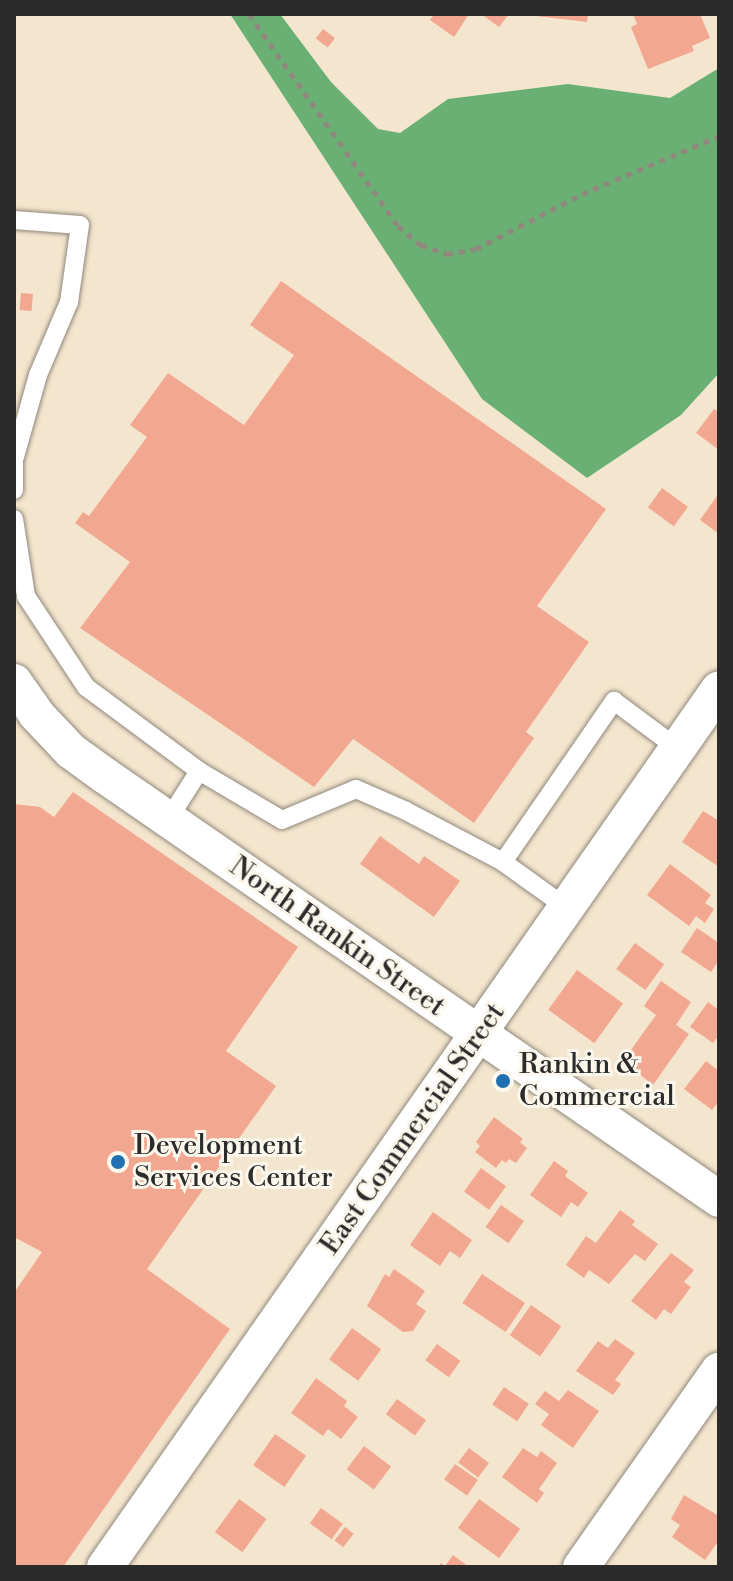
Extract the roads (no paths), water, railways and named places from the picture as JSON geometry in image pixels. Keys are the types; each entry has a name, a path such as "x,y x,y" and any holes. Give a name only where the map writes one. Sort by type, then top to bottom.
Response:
{"street":[{"name":"North Rankin Street","path":"14,682 36,714 71,751 479,1036 719,1199"},
{"name":"East Commercial Street","path":"105,1567 719,689"},
{"path":"581,1567 719,1371"}],"lane":[{"path":"14,220 80,225 69,302 38,375 15,457 14,490"},
{"path":"14,519 26,596 86,687 199,771 282,820 356,789 406,811 503,862 567,908"},
{"path":"503,862 614,701 677,748"},
{"path":"168,820 199,771"}],"place":[{"name":"Rankin & Commercial","path":"503,1081"},
{"name":"Development Services Center","path":"118,1162"}]}
